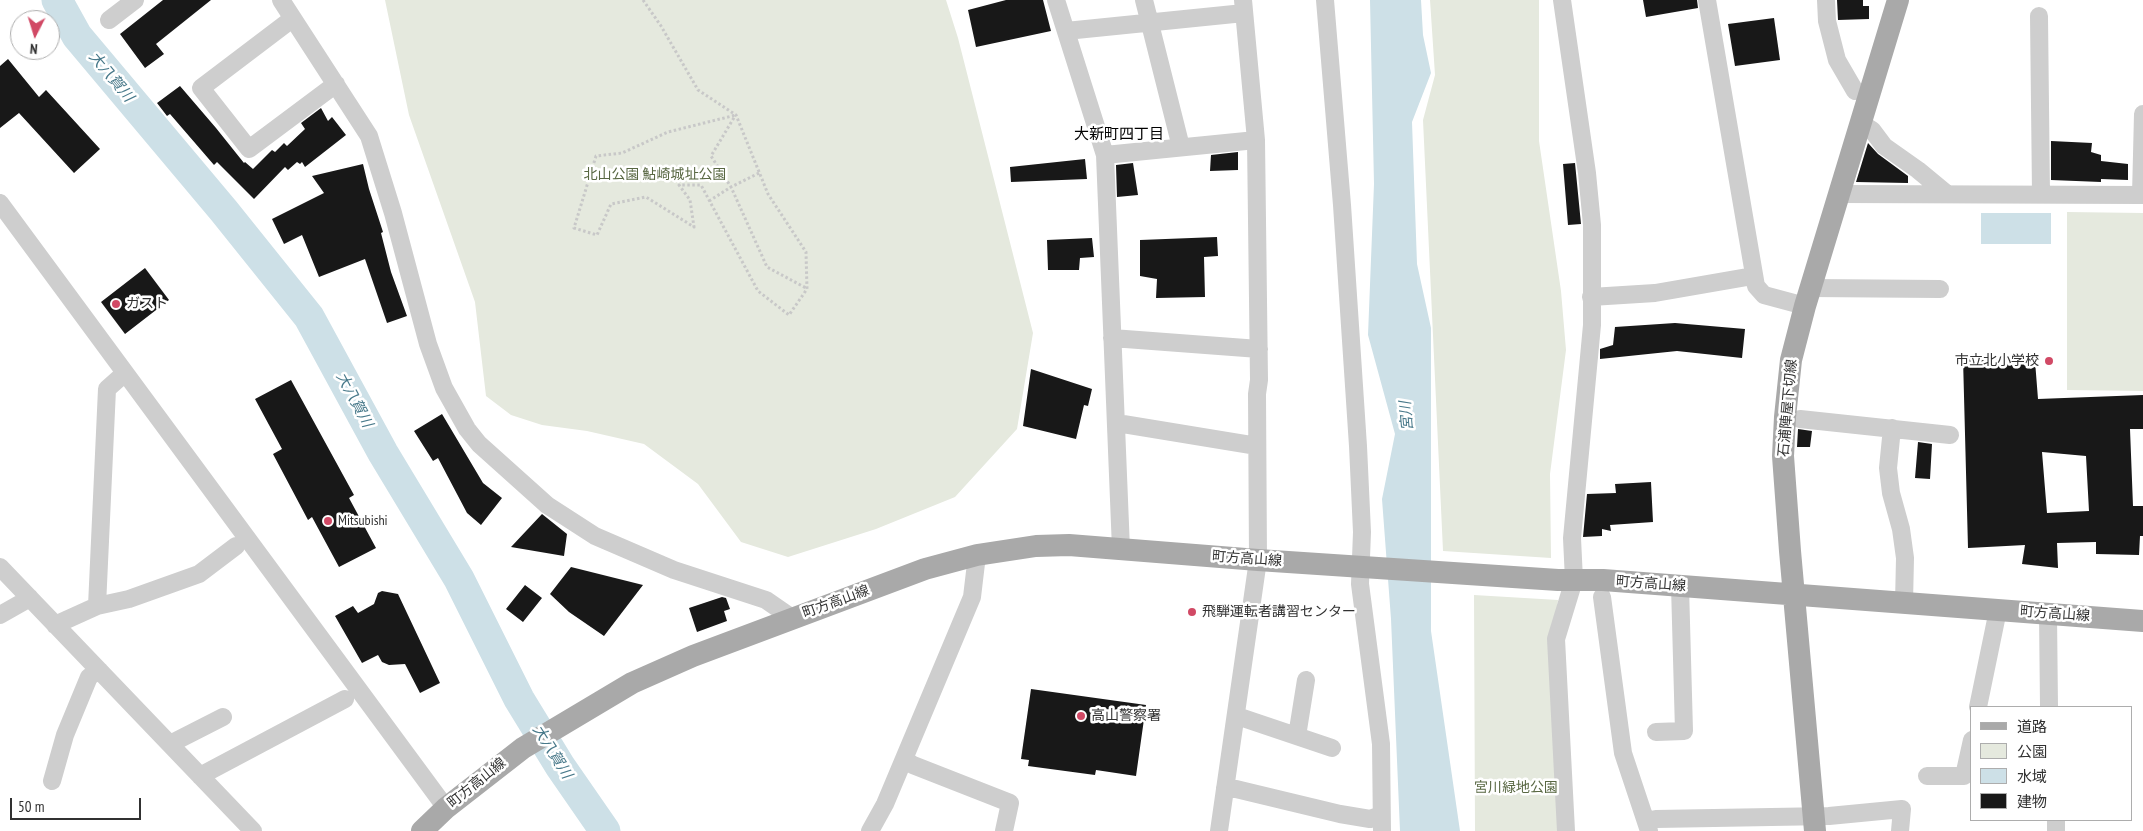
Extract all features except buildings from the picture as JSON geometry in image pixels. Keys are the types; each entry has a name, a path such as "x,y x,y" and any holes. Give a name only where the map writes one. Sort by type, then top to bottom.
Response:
{"main road":[{"name":"石浦陣屋下切線","path":"1814,823 1783,456 1791,360 1808,297 1898,0"},
{"name":"町方高山線","path":"422,831 446,808 503,762 586,709 632,683 693,656 925,569 976,555 1036,546 1069,545 1258,560 1680,586 2143,621"}],"street":[{"path":"109,20 134,0"},
{"path":"281,0 369,136 428,344 444,388 457,413 473,436 547,505 595,536 674,570 766,600 792,618"},
{"path":"1056,0 1105,155 1121,549"},
{"path":"1144,0 1180,147"},
{"path":"1225,788 1382,823 1381,744 1364,566 1342,205 1325,0"},
{"path":"1562,0 1587,173 1592,225 1592,325 1572,538 1556,644 1566,831"},
{"path":"1707,0 1756,286 1764,295 1808,297 1940,289"},
{"path":"1826,0 1830,33 1837,60 1855,91"},
{"path":"1066,31 1150,23 1243,7 1256,140 1259,349 1258,560 1219,831"},
{"path":"2039,16 2041,194"},
{"path":"292,19 201,88 249,149 336,84"},
{"path":"1839,194 2142,195 2143,114"},
{"path":"1861,123 1872,130 1884,146 1918,170 1947,194"},
{"path":"1105,155 1256,140"},
{"path":"0,203 446,808"},
{"path":"1591,297 1655,293 1753,276"},
{"path":"1112,338 1259,349"},
{"path":"97,606 107,389 126,373"},
{"path":"1800,419 1950,435"},
{"path":"1117,423 1258,446"},
{"path":"1892,428 1888,468 1891,493 1901,529 1905,558 1904,603"},
{"path":"55,625 97,606 129,599 198,574 236,546"},
{"path":"870,831 886,804 972,597 976,555"},
{"path":"0,567 253,831"},
{"path":"1656,732 1684,731 1680,586"},
{"path":"1602,597 1623,753 1647,826 1656,819 1814,823 1902,809 1900,831"},
{"path":"0,615 30,598"},
{"path":"1978,706 1998,610"},
{"path":"2048,614 2049,706"},
{"path":"52,781 65,735 89,677 98,670"},
{"path":"1297,736 1306,680"},
{"path":"200,776 345,699"},
{"path":"1236,716 1332,748"},
{"path":"170,744 223,717"},
{"path":"1927,776 1964,776 1970,749"},
{"path":"904,759 913,765 1010,804 1004,831"}],"path":[{"path":"642,0 661,26 698,90 736,115 768,194 806,252 806,289 790,315 758,291 701,185 679,185 690,200 694,227 646,197 611,204 597,235 574,228 596,156 622,153 668,132 736,115"},
{"path":"736,115 711,156 731,187 767,267 806,289"},
{"path":"709,201 759,173"}],"green space":[{"name":"北山公園 鮎崎城址公園","path":"385,0 946,0 958,38 1033,333 1017,429 955,497 876,529 788,557 741,542 698,484 644,444 587,431 542,425 511,415 486,396 475,302 409,115"},
{"path":"1430,0 1539,0 1539,141 1561,291 1566,350 1550,474 1551,558 1443,551 1423,120 1435,75"},
{"path":"2067,212 2143,213 2143,391 2067,390"},
{"name":"宮川緑地公園","path":"1474,595 1558,600 1555,626 1561,831 1475,831"}],"water":[{"name":"宮川","path":"1370,0 1421,0 1423,35 1431,73 1412,122 1417,264 1431,328 1431,631 1460,831 1400,831 1391,619 1382,499 1395,434 1368,335 1374,184"},
{"path":"1981,213 2051,213 2051,244 1981,244"}],"waterway":[{"name":"大八賀川","path":"57,0 77,36 224,211 309,317 383,453 459,579 519,699 560,766 605,831"}],"place":[{"name":"ガスト","path":"116,304"},
{"name":"市立北小学校","path":"2049,361"},
{"name":"Mitsubishi","path":"328,521"},
{"name":"飛騨運転者講習センター","path":"1192,612"},
{"name":"高山警察署","path":"1081,716"}],"district":[{"name":"大新町四丁目","path":"1119,135"}]}
